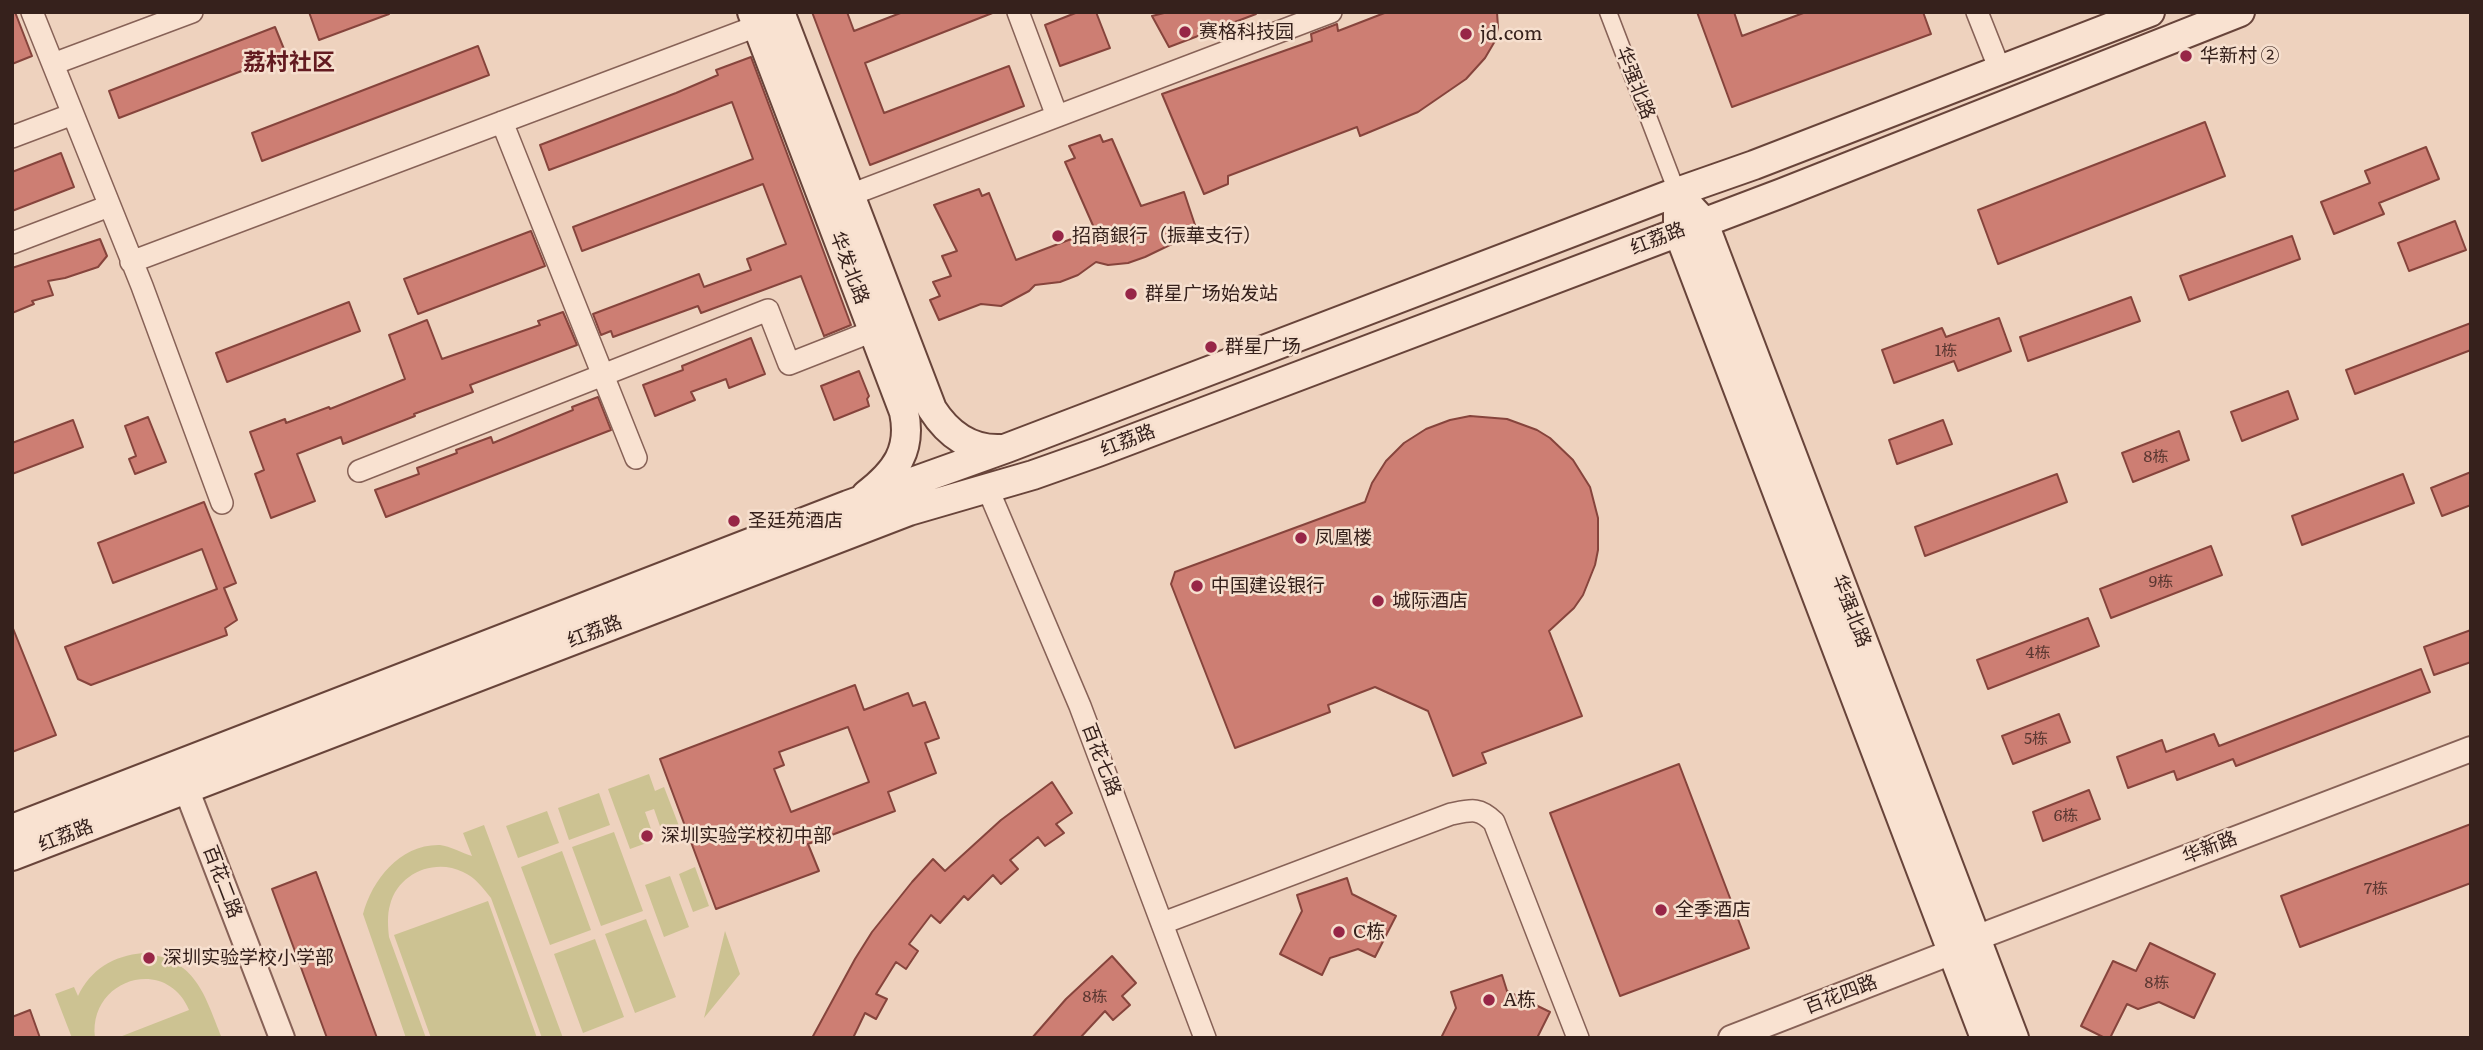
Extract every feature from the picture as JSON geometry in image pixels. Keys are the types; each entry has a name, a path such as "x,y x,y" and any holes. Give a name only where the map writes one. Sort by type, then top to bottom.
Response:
{"main road":[{"name":"红荔路","path":"12,856 182,777 848,506 1754,165 2150,12"},
{"name":"红荔路","path":"12,829 182,777 909,511 1033,475 1098,452 1951,127 2240,12"},
{"name":"华发北路","path":"763,17 850,195 936,415 947,429 965,442 985,448 1007,448"},
{"name":"华发北路","path":"763,17 904,412 906,440 896,465 887,477 865,496 848,506"},
{"name":"华强北路","path":"1677,192 2014,1038"},
{"name":"华强北路","path":"1691,226 1985,1038"}],"street":[{"path":"32,12 131,262 222,503"},
{"path":"53,64 192,12"},
{"path":"1018,12 1057,116"},
{"path":"850,195 1331,12"},
{"name":"华强北路","path":"1608,12 1677,192"},
{"path":"1977,12 2000,70"},
{"path":"131,262 502,122 763,17"},
{"path":"12,136 73,114"},
{"path":"502,122 636,458"},
{"path":"12,243 109,206"},
{"path":"359,471 768,310 789,364 873,331"},
{"name":"百花七路","path":"987,487 1080,706 1205,1038"},
{"name":"华新路","path":"1952,953 1976,938 2471,749"},
{"name":"百花二路","path":"182,777 282,1038"},
{"path":"1163,923 1451,814 1470,810 1485,813 1494,822 1578,1038"},
{"name":"百花四路","path":"1731,1038 1952,953"}],"shaded area":[{"path":"649,774 655,791 664,787 679,826 662,832 654,809 645,812 655,840 630,849 608,789"},
{"path":"599,793 610,825 569,840 558,808"},
{"path":"547,811 559,843 518,858 506,826"},
{"path":"484,825 563,1038 542,1038 491,898 467,874 441,867 419,871 409,877 394,894 389,909 389,937 426,1038 406,1038 363,914 367,901 390,866 412,851 440,845 472,856 463,833"},
{"path":"614,832 643,911 601,926 572,847"},
{"path":"562,851 591,930 550,945 521,867"},
{"path":"695,867 709,906 693,912 679,874"},
{"path":"670,876 689,927 664,937 645,885"},
{"path":"488,901 537,1038 431,1038 394,935"},
{"path":"646,919 676,997 635,1013 605,934"},
{"path":"725,931 740,974 704,1018"},
{"path":"595,939 624,1017 583,1033 554,954"},
{"path":"143,953 176,963 187,971 210,1007 222,1038 117,1038 189,1010 178,993 164,983 147,979 131,981 116,989 104,1001 96,1018 95,1038 72,1038 55,994 74,987 78,996 89,978 104,965 122,957"}],"building":[{"path":"12,12 15,12 32,56 12,64"},
{"path":"309,12 388,12 389,14 319,40"},
{"path":"812,12 847,12 854,31 903,12 995,12 865,63 884,113 1009,66 1024,106 870,165"},
{"path":"1078,12 1096,12 1110,48 1060,66 1045,25"},
{"name":"赛格科技园","path":"1168,12 1256,14 1169,47 1152,16"},
{"path":"1387,12 1497,12 1498,27 1495,41 1485,58 1466,79 1418,112 1360,136 1357,127 1228,176 1228,184 1204,194 1162,94 1312,41 1311,34 1337,24 1338,31"},
{"path":"1697,12 1734,12 1742,36 1806,12 1923,12 1931,34 1732,107"},
{"path":"275,27 286,54 119,118 109,91"},
{"path":"478,46 489,75 262,161 252,133"},
{"path":"751,57 851,325 824,336 801,276 701,313 698,306 613,337 611,331 601,335 593,314 699,274 704,287 751,270 747,259 786,244 763,184 582,251 573,227 753,159 732,102 549,170 540,145 676,93 718,75 716,70"},
{"path":"2205,122 2225,176 1998,264 1978,210"},
{"path":"1100,135 1103,142 1112,139 1141,206 1184,192 1196,228 1174,243 1145,257 1128,263 1108,265 1096,262 1078,275 1060,282 1035,285 1001,306 981,304 939,320 930,300 940,296 933,282 951,276 942,256 957,251 934,205 979,189 982,196 989,193 1016,260 1095,230 1065,162 1075,158 1069,146"},
{"path":"2426,147 2439,179 2379,203 2384,214 2334,234 2321,202 2370,183 2365,171"},
{"path":"61,153 74,187 12,211 12,172"},
{"path":"2455,221 2466,250 2409,271 2398,243"},
{"path":"531,231 545,266 418,314 404,279"},
{"path":"2292,236 2300,259 2189,300 2180,276"},
{"path":"100,239 107,256 98,267 48,281 53,295 32,301 34,304 12,313 12,268"},
{"path":"2131,297 2140,321 2028,361 2020,337"},
{"path":"349,302 360,331 227,382 216,353"},
{"path":"563,312 577,345 470,385 473,392 414,414 415,416 343,444 341,437 297,454 315,501 271,518 255,474 264,470 250,432 285,419 286,423 329,407 330,409 405,379 389,335 427,320 442,359 540,325 538,321"},
{"path":"1999,318 2011,351 1958,371 1954,361 1894,383 1882,350 1942,328 1946,337"},
{"path":"2471,323 2471,350 2355,394 2346,370"},
{"path":"751,338 765,374 729,388 726,379 691,392 695,400 655,416 643,385 683,370 682,366"},
{"path":"859,371 869,396 869,406 834,420 821,386"},
{"path":"2288,391 2298,419 2242,441 2231,412"},
{"path":"598,397 611,430 386,517 375,490 419,474 417,468 457,453 456,450 491,437 493,443"},
{"name":"城际酒店","path":"1470,416 1507,419 1537,430 1550,438 1573,460 1590,487 1598,518 1595,565 1583,595 1574,608 1549,631 1582,716 1482,753 1486,763 1453,776 1428,711 1375,687 1328,705 1330,712 1235,748 1171,584 1175,572 1365,502 1372,483 1386,461 1404,443 1426,429"},
{"path":"148,417 166,462 135,474 129,459 136,456 125,426"},
{"path":"73,420 83,447 12,474 12,443"},
{"path":"1943,420 1952,444 1897,464 1889,440"},
{"path":"2179,431 2189,460 2133,482 2122,453"},
{"path":"2471,472 2471,505 2442,516 2431,488"},
{"path":"2057,474 2067,502 1925,556 1915,527"},
{"path":"2403,474 2414,503 2302,545 2292,516"},
{"path":"204,502 236,583 224,588 237,620 225,628 227,635 91,685 78,679 65,647 217,589 202,549 113,583 98,543"},
{"path":"2211,546 2222,575 2111,618 2100,589"},
{"path":"2088,618 2099,646 1988,689 1977,660"},
{"path":"12,626 56,735 12,752"},
{"path":"2471,630 2471,662 2434,675 2424,647"},
{"path":"2421,669 2430,692 2236,766 2233,759 2177,780 2174,771 2128,788 2117,757 2162,740 2166,752 2214,734 2219,746"},
{"path":"855,685 864,710 908,693 913,706 925,702 939,738 925,743 936,773 888,792 895,811 808,844 819,871 716,909 660,759","holes":["848,727 869,782 791,812 774,769 784,765 779,752"]},
{"path":"2059,714 2070,742 2013,764 2002,736"},
{"name":"全季酒店","path":"1679,764 1749,948 1620,996 1550,813"},
{"path":"1052,782 1072,813 1056,824 1064,833 1045,846 1038,837 1010,860 1018,869 1001,884 993,875 968,900 964,896 940,923 931,915 909,944 918,951 906,969 896,962 876,994 887,999 876,1019 865,1013 853,1038 812,1038 872,932 933,859 945,871 1001,820"},
{"path":"2089,790 2100,819 2043,841 2033,812"},
{"path":"2471,824 2471,883 2300,947 2281,896"},
{"path":"316,872 377,1038 327,1038 272,889"},
{"name":"C栋","path":"1347,878 1352,894 1396,916 1375,957 1358,949 1330,958 1322,975 1280,954 1302,911 1297,895"},
{"path":"2150,943 2215,974 2194,1018 2159,1002 2138,1009 2127,1004 2110,1038 2081,1026 2113,961 2136,971"},
{"path":"1112,956 1136,983 1122,996 1130,1005 1113,1020 1105,1011 1080,1038 1032,1038 1066,999"},
{"name":"A栋","path":"1502,975 1507,991 1550,1012 1537,1038 1441,1038 1456,1008 1451,992"},
{"path":"30,1010 40,1038 12,1038 12,1017"}],"place":[{"name":"赛格科技园","path":"1185,32"},
{"name":"jd.com","path":"1466,34"},
{"name":"华新村 ②","path":"2186,56"},
{"name":"招商銀行（振華支行）","path":"1058,236"},
{"name":"群星广场始发站","path":"1131,294"},
{"name":"群星广场","path":"1211,347"},
{"name":"圣廷苑酒店","path":"734,521"},
{"name":"凤凰楼","path":"1301,538"},
{"name":"中国建设银行","path":"1197,586"},
{"name":"城际酒店","path":"1378,601"},
{"name":"深圳实验学校初中部","path":"647,836"},
{"name":"全季酒店","path":"1661,910"},
{"name":"C栋","path":"1339,932"},
{"name":"深圳实验学校小学部","path":"149,958"},
{"name":"A栋","path":"1489,1000"}],"district":[{"name":"荔村社区","path":"289,63"}]}
